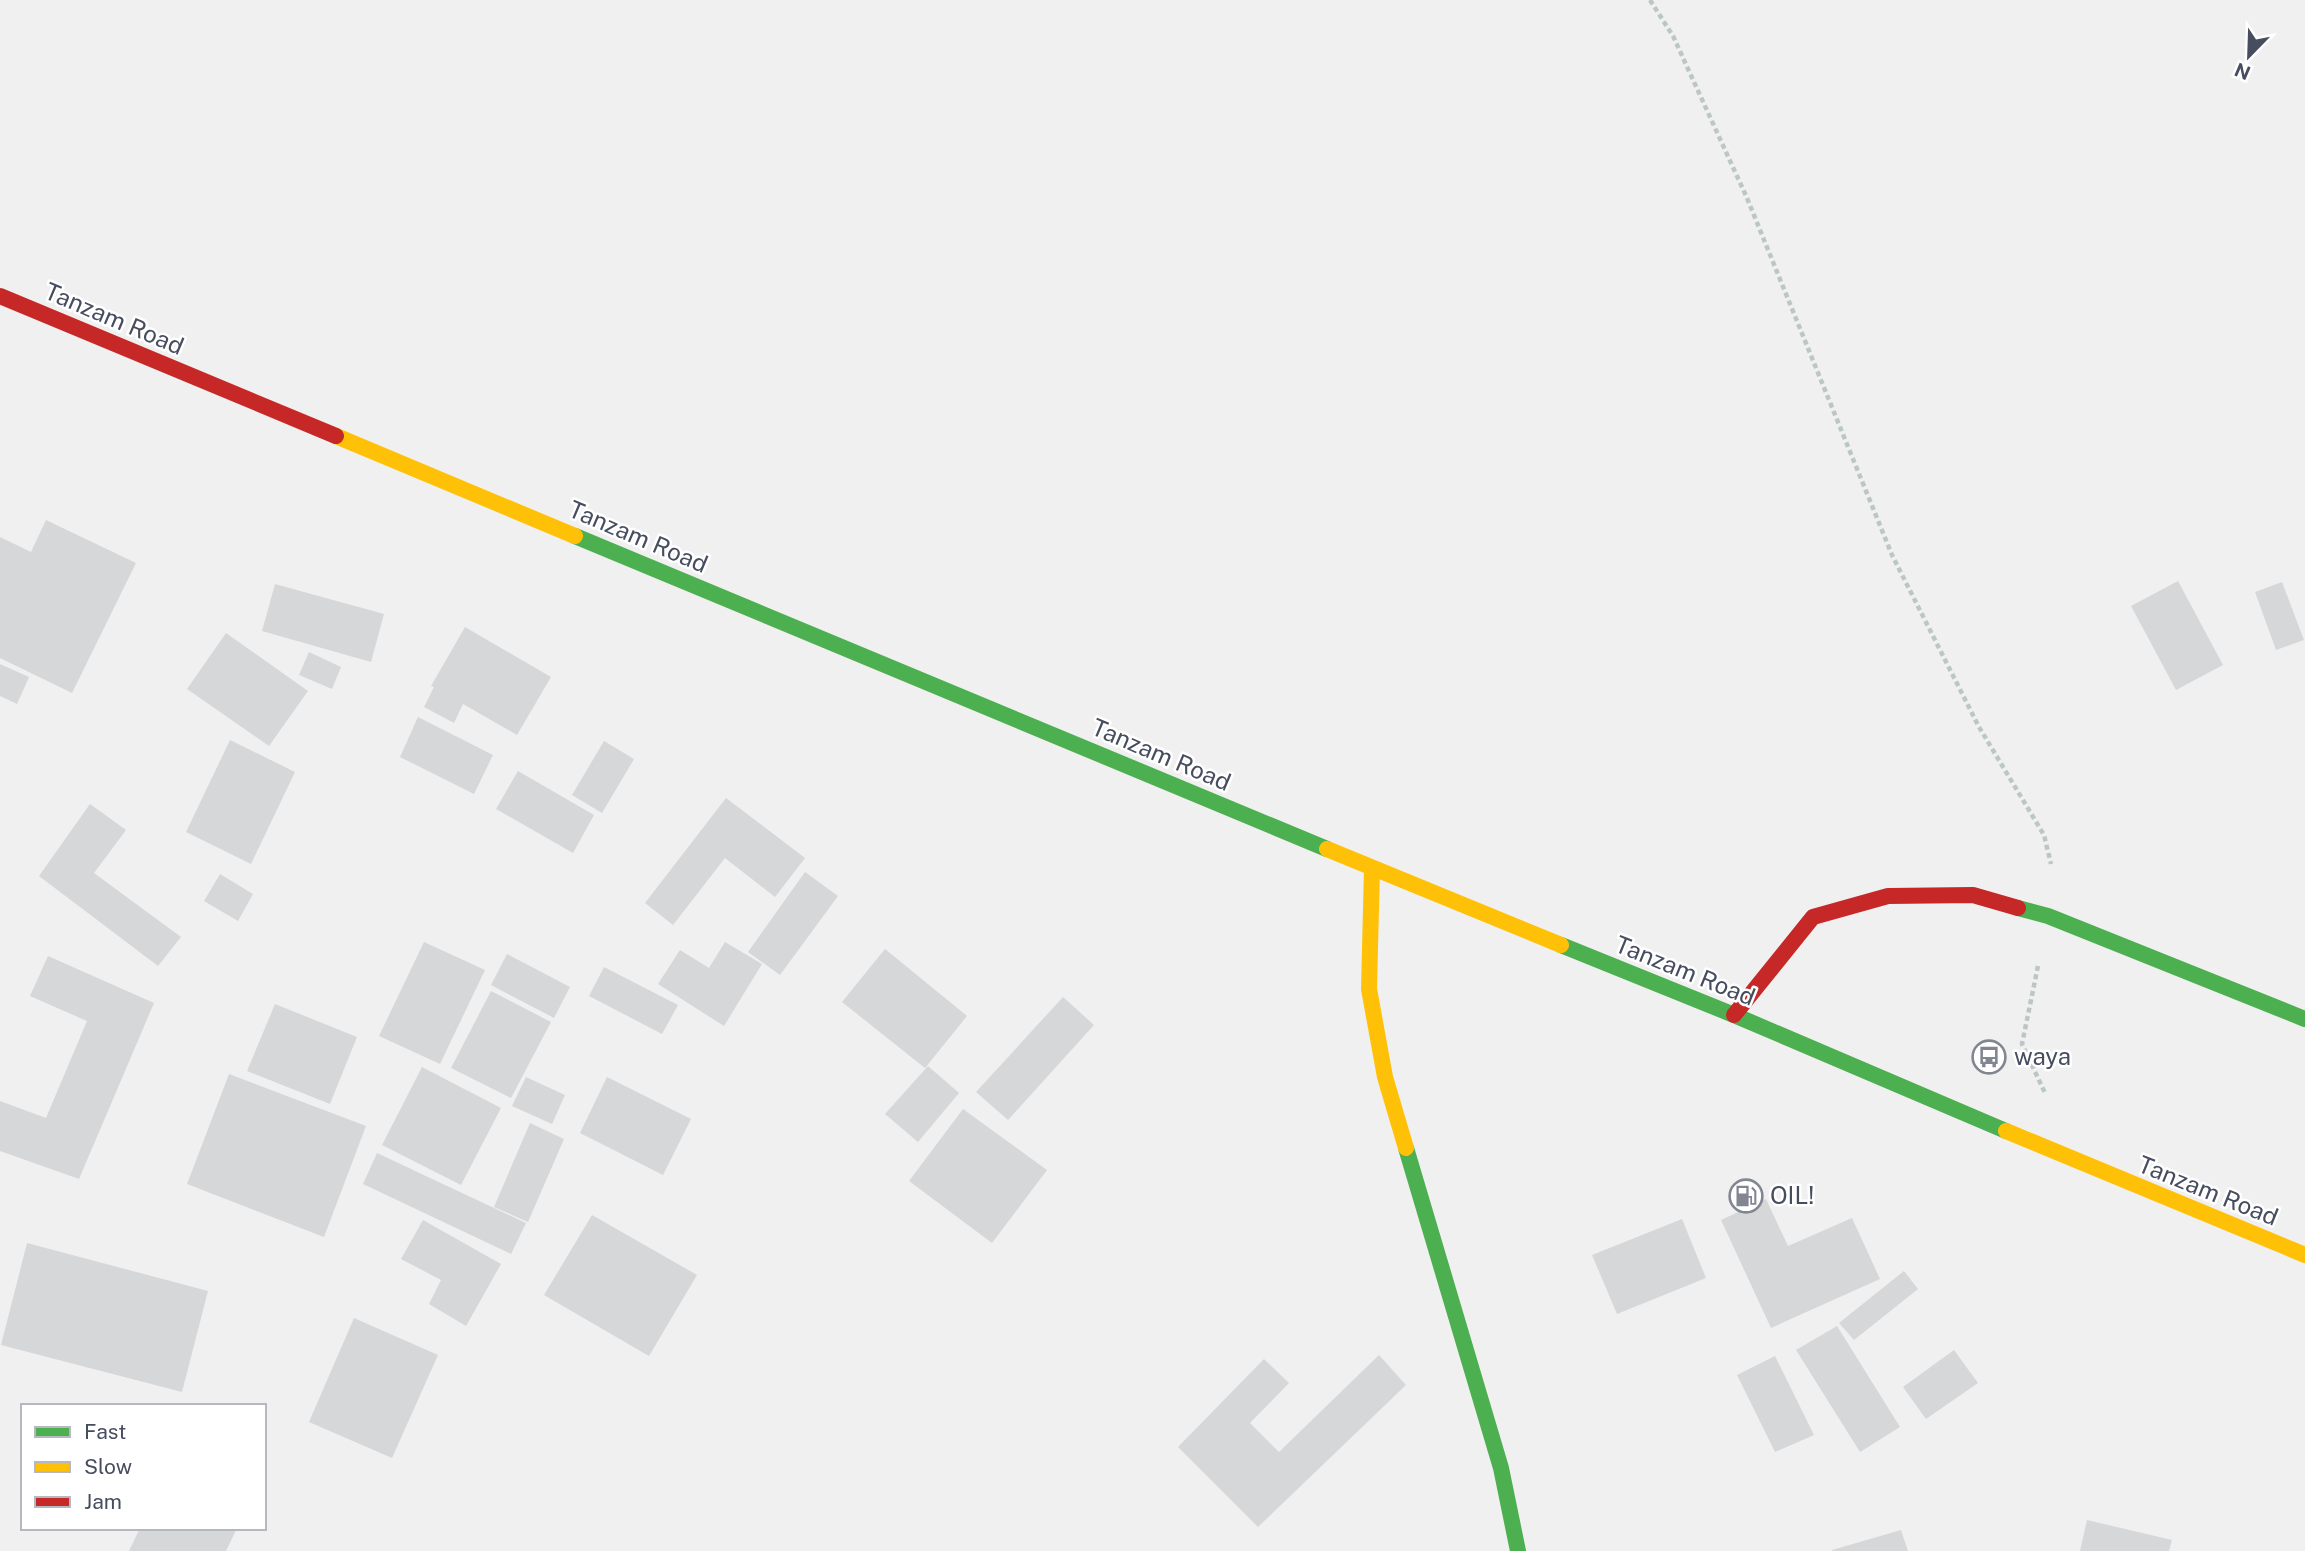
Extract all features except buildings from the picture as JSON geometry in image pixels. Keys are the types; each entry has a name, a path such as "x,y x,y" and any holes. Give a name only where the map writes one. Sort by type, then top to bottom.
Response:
{"main road":[{"name":"Tanzam Road","path":"0,296 1372,868 1734,1015 2078,1162 2305,1255"},
{"path":"1372,868 1370,989 1385,1077 1501,1468 1518,1551"},
{"path":"1734,1015 1813,917 1888,896 1973,895 2048,916 2305,1019"}],"path":[{"path":"1650,0 1673,36 1747,198 1892,555 1979,727 2044,835 2053,871 2048,916 2022,1044 2050,1103"}],"traffic: fast":[{"path":"575,536 1327,849"},
{"path":"2018,908 2048,916 2305,1019"},
{"path":"1561,945 1734,1015 2006,1131"},
{"path":"1406,1148 1501,1468 1518,1551"}],"traffic: slow":[{"path":"336,436 575,536"},
{"path":"1327,849 1561,945"},
{"path":"1372,868 1369,989 1385,1077 1406,1148"},
{"path":"2006,1131 2305,1255"}],"traffic: jam":[{"path":"0,296 336,436"},
{"path":"1734,1015 1813,917 1888,896 1973,895 2018,908"}],"place":[{"name":"waya","path":"1989,1057"},
{"name":"OIL!","path":"1746,1196"}]}
